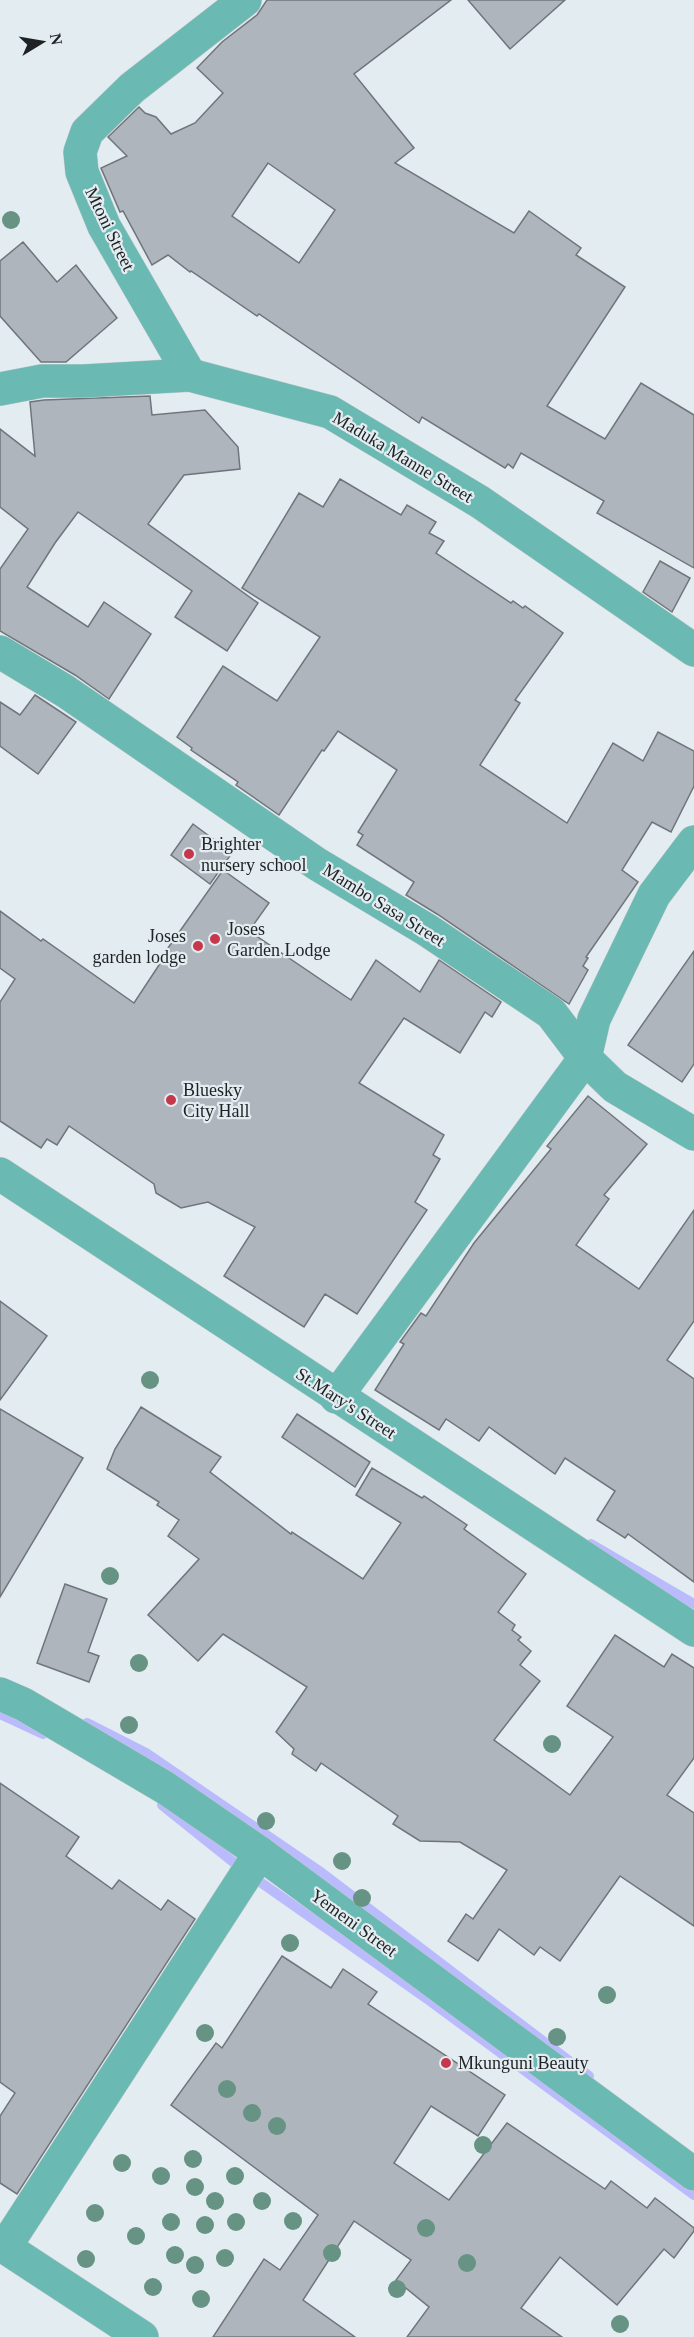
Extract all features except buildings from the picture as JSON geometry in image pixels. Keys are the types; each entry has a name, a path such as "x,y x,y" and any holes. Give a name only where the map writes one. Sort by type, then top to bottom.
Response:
{"street":[{"name":"Mtoni Street","path":"189,375 104,226 82,172 80,152 87,132 132,88 245,0"},
{"name":"Maduka Manne Street","path":"0,389 42,381 189,375 330,412 480,502 694,651"},
{"name":"Mambo Sasa Street","path":"0,652 65,691 317,864 426,930 551,1013 585,1058 615,1087 694,1134"},
{"path":"336,1397 585,1058 594,1019 654,895 694,842"},
{"name":"St.Mary's Street","path":"0,1174 336,1397 694,1630"},
{"name":"Yemeni Street","path":"0,1694 23,1704 164,1787 260,1853 694,2174"},
{"path":"142,2337 2,2246 260,1853"}],"waterway":[{"path":"591,1544 694,1604"},
{"path":"0,1714 43,1734"},
{"path":"87,1723 146,1753 322,1873 589,2076"},
{"path":"162,1805 237,1865"},
{"path":"256,1879 430,2001 694,2195"}],"place":[{"name":"Brighter nursery school","path":"189,854"},
{"name":"Joses Garden Lodge","path":"215,939"},
{"name":"Joses garden lodge","path":"198,946"},
{"name":"Bluesky City Hall","path":"171,1100"},
{"name":"Mkunguni Beauty","path":"446,2063"}]}
